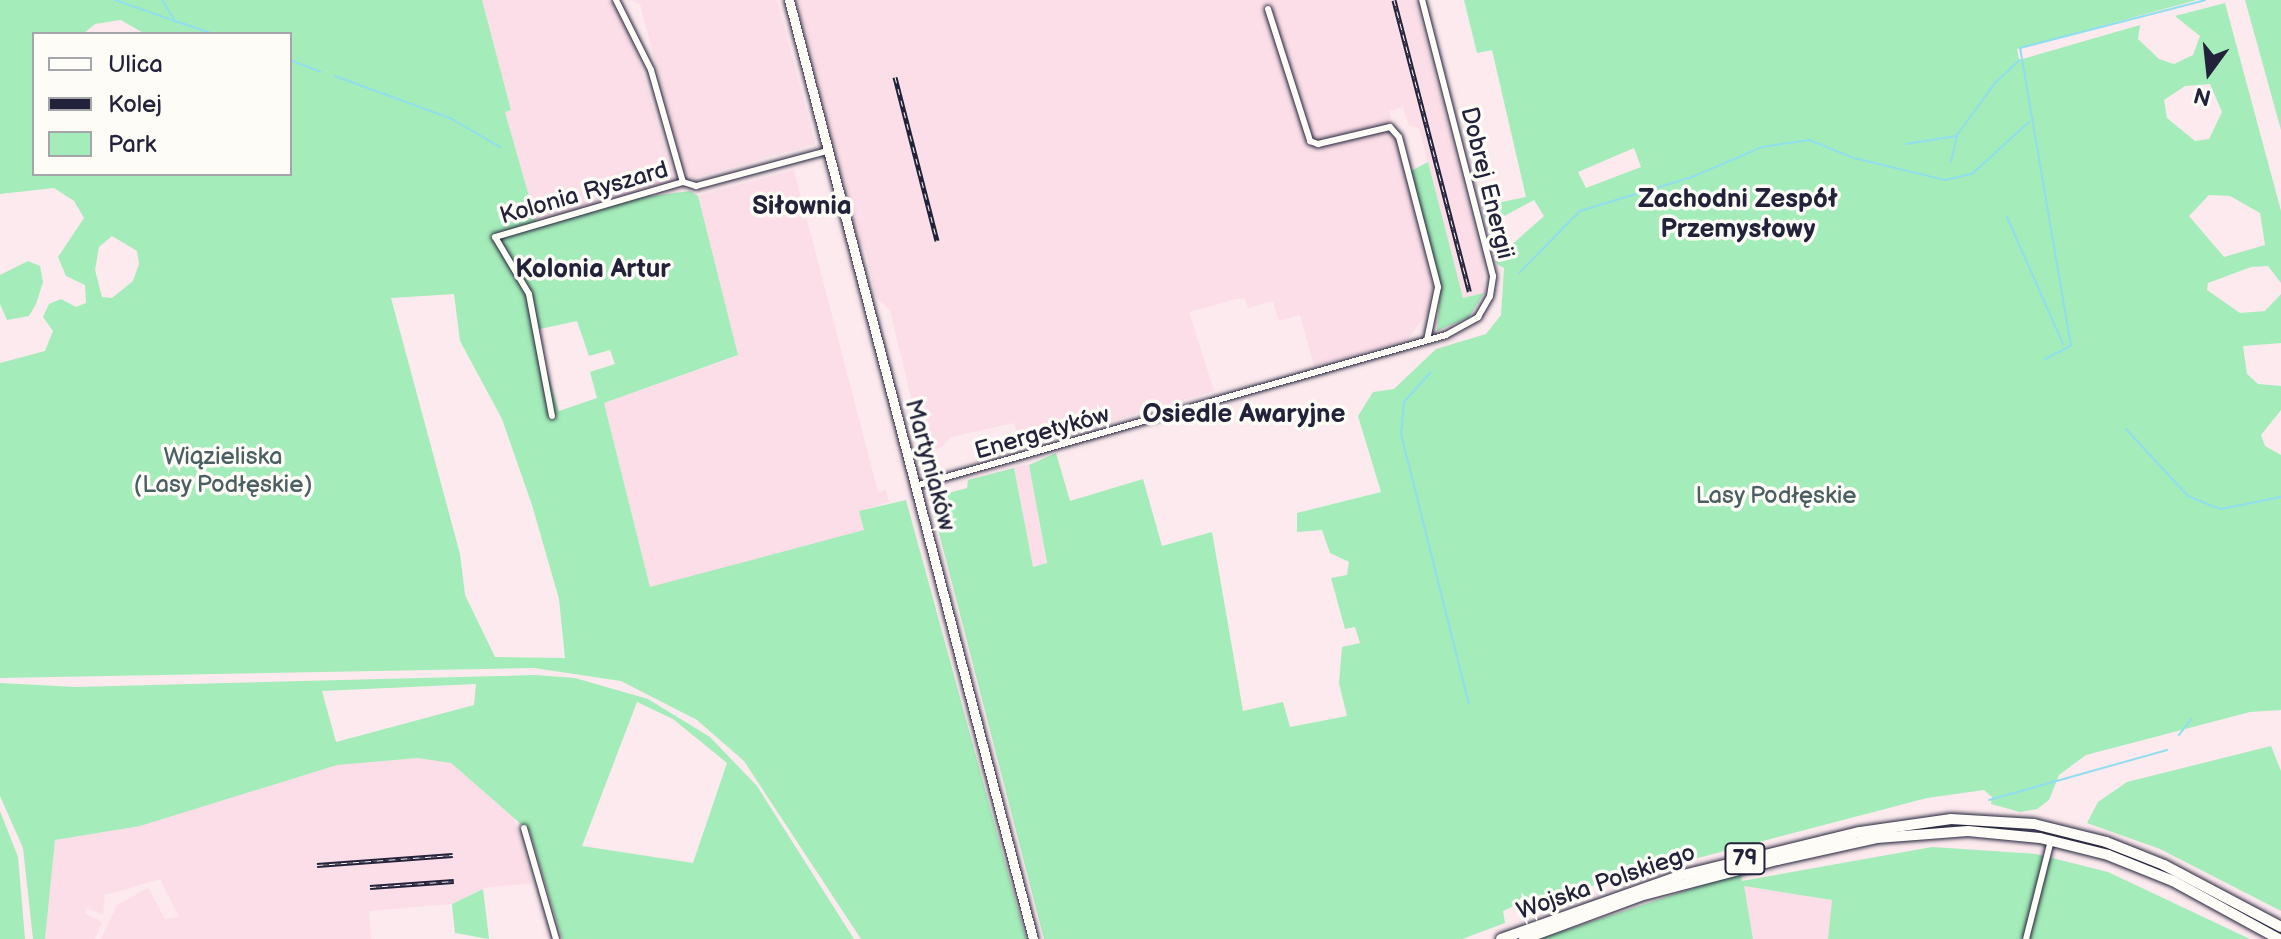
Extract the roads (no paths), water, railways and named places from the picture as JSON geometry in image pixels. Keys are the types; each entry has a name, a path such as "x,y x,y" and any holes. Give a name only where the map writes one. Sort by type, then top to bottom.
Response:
{"main road":[{"name":"Martyniaków","path":"789,0 1033,939"},
{"name":"Wojska Polskiego","path":"1501,939 1648,885 1872,830 1963,819 2054,828"},
{"path":"2051,840 2054,828"},
{"name":"79","path":"2054,828 2147,857 2281,927"},
{"name":"Wojska Polskiego","path":"1524,939 1664,889 1866,840 1968,831 2051,840"},
{"name":"79","path":"2051,840 2156,873 2279,939"}],"street":[{"path":"616,0 651,70 683,182 696,186 827,151"},
{"name":"Dobrej Energii","path":"1271,386 1461,330 1478,317 1490,296 1493,276 1422,0"},
{"path":"1268,9 1310,141 1318,144 1390,127 1399,137 1438,287 1427,340"},
{"name":"Kolonia Ryszard","path":"552,416 529,294 495,237 683,182"},
{"name":"Energetyków","path":"915,486 1271,386"},
{"path":"524,828 556,939"},
{"path":"2026,939 2051,840"}],"waterway":[{"path":"115,0 175,21"},
{"path":"162,0 175,21 208,32"},
{"path":"2045,359 2071,346 2020,48 2205,0"},
{"path":"1951,162 1957,135 1995,83 2020,60"},
{"path":"292,61 321,72"},
{"path":"335,76 450,118 500,147"},
{"path":"1519,273 1580,211 1692,177 1762,147 1809,140 1854,158 1945,180 1972,174 2029,122"},
{"path":"1906,144 1956,136"},
{"path":"2007,217 2063,344"},
{"path":"1430,373 1404,402 1401,434 1469,704"},
{"path":"2126,429 2188,496 2221,509 2281,497"},
{"path":"2179,735 2191,719"},
{"path":"1989,800 2167,750"}],"railway":[{"path":"1394,0 1469,291"},
{"path":"895,77 937,241"},
{"path":"317,865 453,855"},
{"path":"370,887 454,881"}],"district":[{"name":"Siłownia","path":"802,207"},
{"name":"Zachodni Zespół Przemysłowy","path":"1738,215"},
{"name":"Kolonia Artur","path":"593,270"},
{"name":"Osiedle Awaryjne","path":"1244,415"}],"park label":[{"name":"Wiązieliska (Lasy Podłęskie)","path":"223,471"},
{"name":"Lasy Podłęskie","path":"1776,496"}]}
